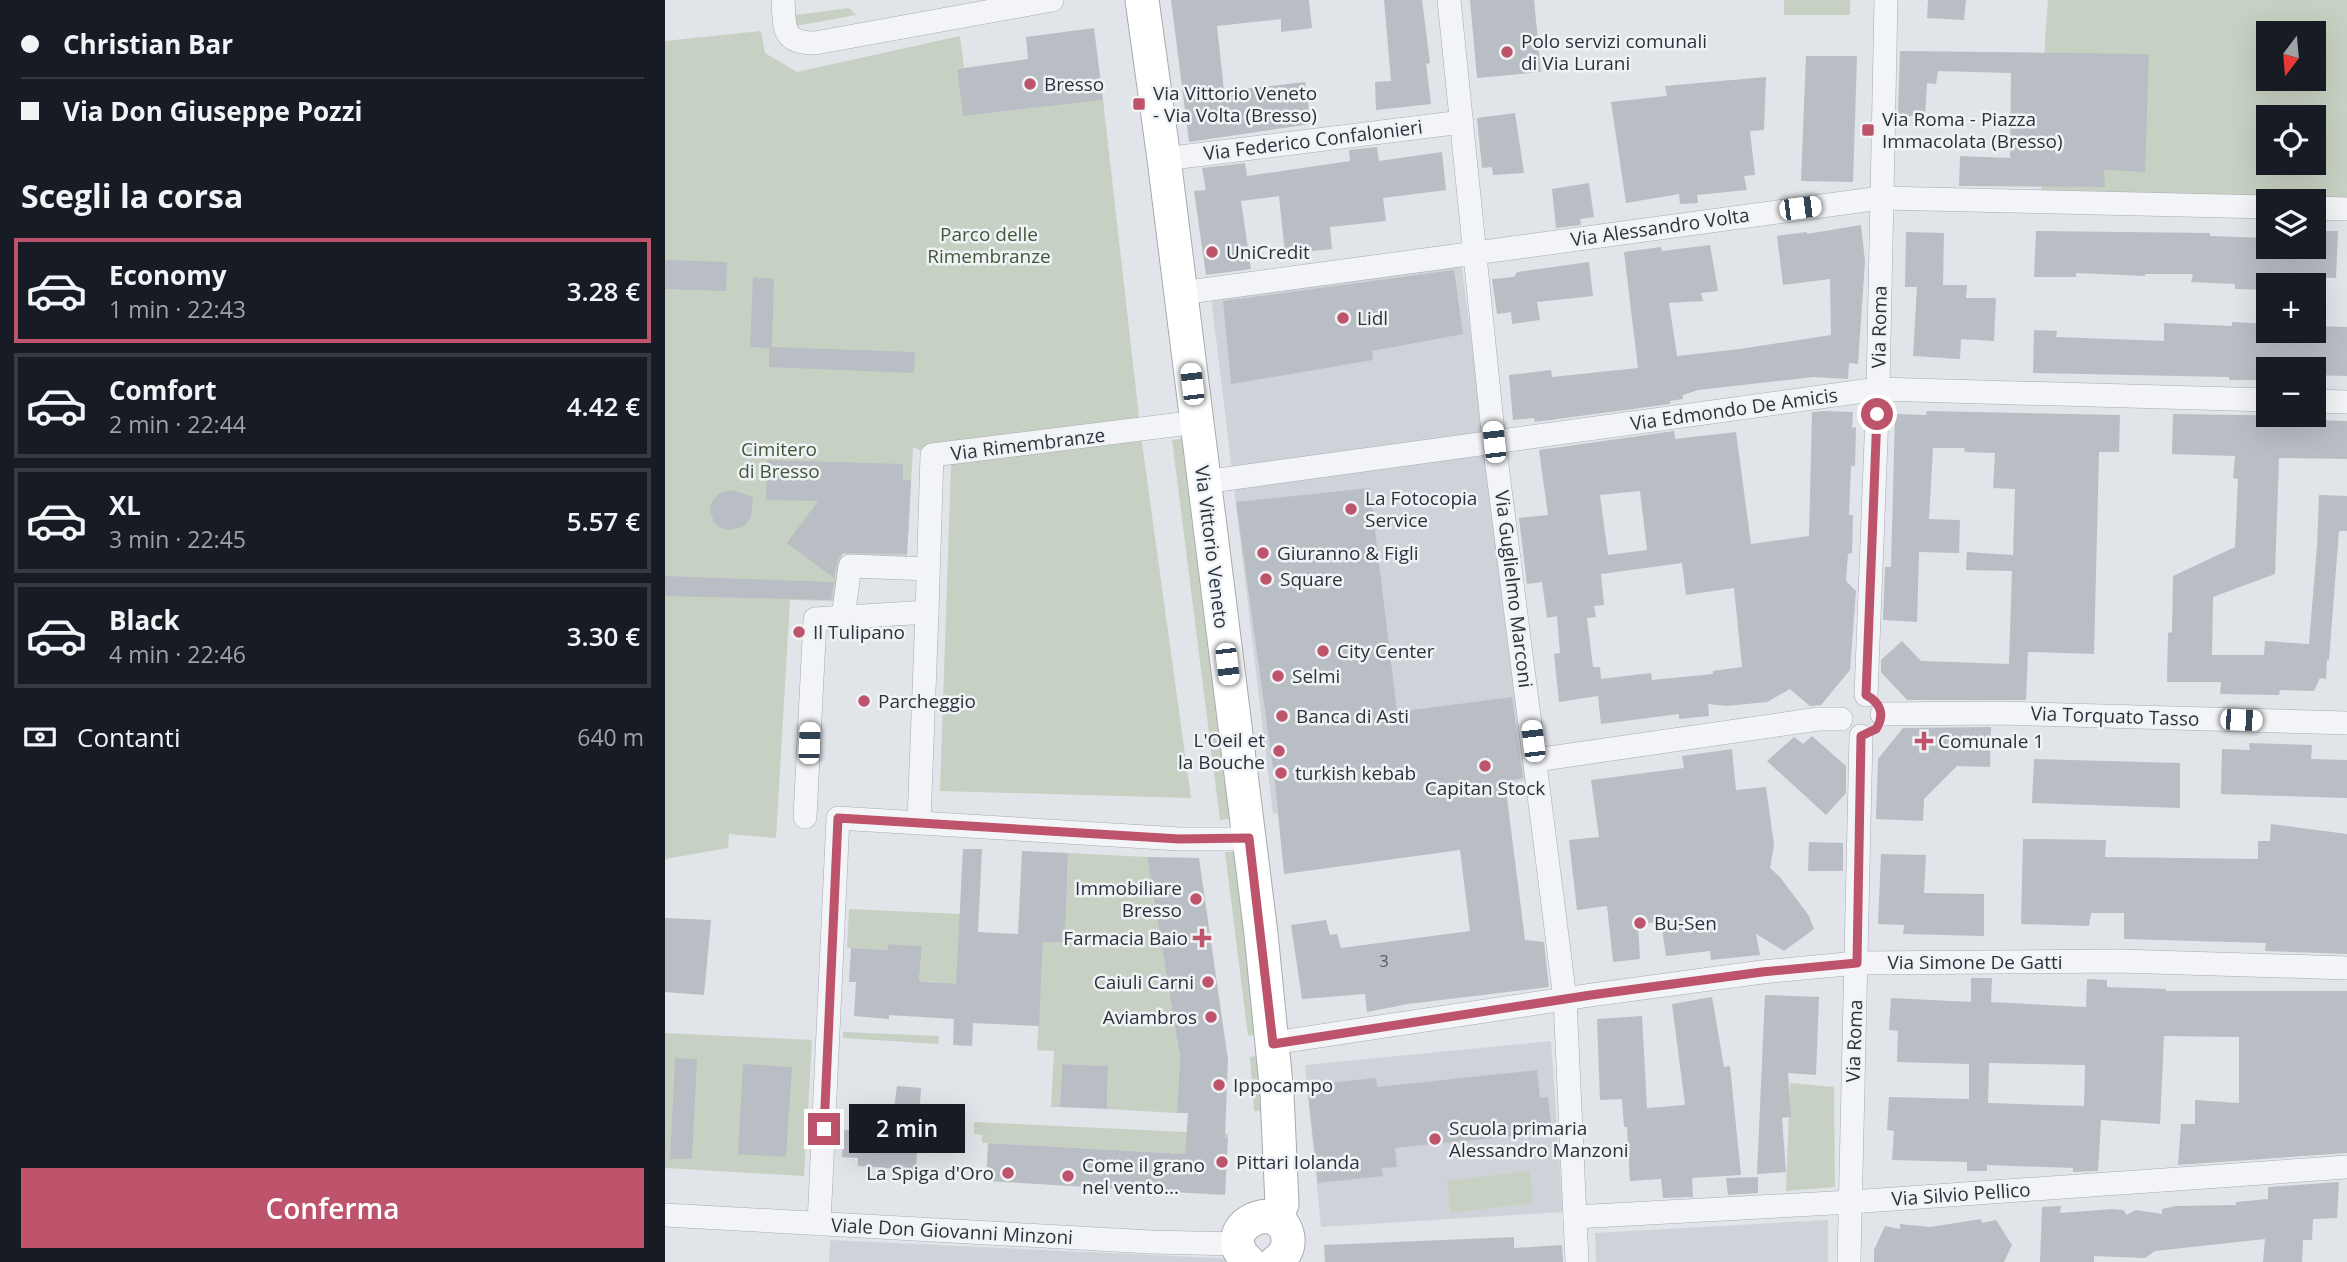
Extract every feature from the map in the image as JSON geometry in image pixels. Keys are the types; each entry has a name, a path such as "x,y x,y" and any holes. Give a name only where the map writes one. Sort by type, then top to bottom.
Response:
{"main road":[{"name":"Via Vittorio Veneto","path":"1142,0 1181,293 1273,1044 1283,1204 1275,1219"},
{"path":"1244,1253 1238,1236 1246,1223 1260,1216 1275,1219 1282,1224 1288,1238 1285,1254 1276,1262"}],"street":[{"path":"783,0 788,36 798,43 815,43 1052,0"},
{"name":"Via Guglielmo Marconi","path":"1449,0 1494,442 1565,999 1577,1262"},
{"name":"Via Roma","path":"1866,695 1878,389 1886,0"},
{"name":"Via Federico Confalonieri","path":"1164,159 1462,122"},
{"name":"Via Alessandro Volta","path":"1181,293 1881,198 2256,207"},
{"path":"2326,208 2347,209"},
{"name":"Via Edmondo De Amicis","path":"1204,482 1878,389 2256,400"},
{"path":"2326,401 2347,402"},
{"name":"Via Rimembranze","path":"919,822 932,455 1197,422"},
{"path":"843,617 850,566 928,569"},
{"path":"805,817 815,619 927,612"},
{"path":"1858,695 1866,695 1879,706 1882,714 1876,729 1861,736 1846,728 1842,719 1844,704 1858,695"},
{"name":"Via Torquato Tasso","path":"1882,714 2001,713 2347,723"},
{"path":"1536,760 1818,719 1842,719"},
{"name":"Via Roma","path":"1849,1262 1861,736"},
{"path":"819,1224 838,818 1179,839 1249,838"},
{"name":"Via Simone De Gatti","path":"1273,1044 1565,999 1762,972 1857,963 2120,961 2347,968"},
{"name":"Via Silvio Pellico","path":"1575,1217 1851,1202 2347,1167"},
{"name":"Viale Don Giovanni Minzoni","path":"665,1214 1151,1242 1244,1253"}],"shaded area":[{"path":"1461,262 1531,780 1273,814 1211,296"},
{"name":"Scuola primaria Alessandro Manzoni","path":"1551,1041 1563,1212 1321,1227 1305,1065"},
{"path":"1828,1220 1828,1262 1596,1262 1595,1233"},
{"path":"830,1240 1238,1259 1238,1262 829,1262"}],"green space":[{"path":"1784,0 1850,0 1850,15 1784,15"},
{"path":"2048,0 2347,0 2347,198 2326,198 2326,189 2256,189 2256,196 2041,192"},
{"path":"849,8 856,15 796,26 796,15"},
{"name":"Parco delle Rimembranze","path":"761,31 765,53 797,72 960,36 964,67 957,69 963,116 1103,100 1142,443 1191,798 940,791 951,465 913,447 907,556 842,554 838,601 790,600 776,838 729,834 728,848 665,859 665,41"},
{"path":"1185,438 1233,818 1220,820 1172,440"},
{"path":"1237,851 1260,1034 1248,1036 1225,852"},
{"path":"1068,853 1147,857 1180,1057 1177,1113 1107,1109 1108,1066 1062,1064 1060,1107 1051,1107 1054,1051 1037,1050 1043,942 1065,942"},
{"path":"849,909 960,914 955,1012 937,1011 939,982 919,981 922,946 889,944 888,950 847,948"},
{"path":"843,1032 939,1036 938,1044 843,1038"},
{"path":"665,1033 812,1040 804,1176 665,1168"},
{"path":"1262,1055 1267,1110 1254,1111 1250,1057"},
{"path":"1790,1083 1834,1087 1835,1187 1786,1191"},
{"path":"974,1122 1228,1134 1228,1138 1187,1136 1185,1154 982,1143 982,1135 974,1134"},
{"path":"1530,1171 1533,1203 1451,1213 1447,1181"}],"building":[{"path":"1171,0 1309,0 1312,28 1281,32 1281,19 1217,26 1224,91 1305,82 1311,124 1189,142"},
{"path":"1384,0 1422,0 1430,63 1426,64 1431,104 1376,110 1375,82 1391,81"},
{"name":"Polo servizi comunali di Via Lurani","path":"1470,0 1534,0 1541,72 1477,78"},
{"path":"1928,0 1966,0 1964,20 1927,18"},
{"name":"Bresso","path":"1094,28 1103,100 963,116 957,69 1028,59 1026,37"},
{"path":"1900,51 2149,54 2145,172 2104,170 2105,187 1959,186 1960,156 2010,158 2011,73 1938,71 1936,84 1927,83 1925,116 1898,116"},
{"path":"1806,56 1857,56 1853,182 1801,181"},
{"path":"1766,77 1764,130 1750,131 1755,175 1744,176 1747,190 1697,195 1698,203 1680,204 1679,194 1626,203 1611,102 1667,96 1665,86"},
{"path":"1515,113 1524,173 1493,175 1492,167 1482,168 1477,118"},
{"path":"1377,147 1379,161 1442,152 1446,190 1383,198 1386,221 1330,227 1332,249 1285,254 1279,196 1241,201 1251,269 1206,275 1194,191 1206,190 1202,168 1245,163 1247,176 1350,161 1349,150"},
{"path":"1589,183 1594,217 1580,219 1581,225 1556,228 1552,189"},
{"path":"1861,225 1865,261 1858,364 1849,363 1848,379 1813,377 1698,390 1683,395 1683,399 1670,401 1670,404 1535,422 1534,418 1513,420 1509,375 1551,370 1552,377 1638,368 1624,252 1710,245 1718,291 1701,293 1703,301 1669,303 1677,356 1740,349 1831,335 1830,279 1783,285 1777,236"},
{"path":"2036,231 2210,233 2210,236 2256,238 2256,259 2326,259 2326,231 2338,231 2336,278 2326,278 2326,273 2256,273 2256,290 2235,289 2235,284 2191,282 2193,274 2145,276 2076,273 2076,277 2034,277"},
{"path":"1906,232 1944,233 1943,285 1967,285 1966,298 1996,298 1994,341 1961,339 1960,359 1913,356 1917,287 1905,287"},
{"path":"665,260 727,262 726,291 665,289"},
{"path":"1589,262 1593,296 1537,302 1540,320 1512,324 1511,312 1497,314 1492,279 1514,277 1517,272"},
{"name":"Lidl","path":"1454,270 1463,334 1372,351 1373,360 1231,384 1223,301"},
{"path":"753,277 774,279 772,347 915,352 914,373 769,367 769,348 750,347"},
{"path":"2232,322 2256,323 2256,343 2326,343 2326,326 2347,327 2347,376 2326,375 2326,357 2256,357 2256,380 2229,380 2229,377 2033,373 2034,330 2057,331 2056,337 2164,341 2164,323 2232,326"},
{"path":"1927,411 2120,415 2119,452 2099,452 2094,654 2028,652 2026,700 1907,700 1881,672 1881,660 1902,641 1921,661 2009,664 2012,571 1966,570 1967,552 2013,555 2015,489 1993,488 1995,453 1965,452 1964,448 1933,448 1929,519 1960,520 1959,553 1919,552 1917,622 1883,620 1885,567 1891,567 1895,414 1926,415"},
{"path":"1812,412 1853,412 1852,428 1856,427 1849,515 1853,515 1852,553 1848,554 1846,581 1856,591 1850,670 1821,705 1810,706 1790,689 1767,702 1727,706 1708,704 1709,716 1679,719 1679,714 1601,724 1598,696 1559,702 1554,654 1560,653 1557,616 1547,618 1542,582 1527,584 1519,518 1548,515 1539,450 1674,431 1675,439 1736,432 1751,544 1809,536","holes":["1640,491 1647,550 1608,555 1600,495","1682,563 1686,595 1734,588 1742,667 1713,671 1713,674 1652,680 1651,673 1601,679 1600,667 1593,667 1587,618 1596,617 1594,606 1604,605 1601,574"]},
{"path":"2173,414 2256,415 2256,427 2326,427 2326,420 2347,421 2347,459 2279,458 2275,574 2213,597 2212,655 2264,655 2265,641 2309,644 2319,495 2347,496 2347,531 2339,531 2326,679 2320,678 2314,691 2280,690 2279,695 2220,694 2221,682 2167,682 2168,633 2172,632 2173,576 2235,547 2238,479 2233,478 2235,456 2172,454"},
{"path":"767,460 903,464 903,480 911,480 907,554 844,553 838,558 834,578 787,543 818,501 766,500"},
{"path":"1370,488 1397,712 1512,697 1523,778 1505,782 1525,940 1544,942 1549,987 1408,1004 1367,1012 1365,994 1302,999 1291,925 1326,920 1330,935 1337,934 1341,948 1470,931 1460,850 1284,874 1275,782 1236,502"},
{"path":"732,490 753,497 751,518 743,527 730,530 720,528 714,522 710,511 711,503 719,493"},
{"path":"665,576 834,582 831,600 665,596"},
{"path":"1991,727 1990,767 1957,766 1924,799 1923,821 1876,819 1878,759 1903,728"},
{"path":"1812,736 1846,766 1846,793 1826,815 1767,761 1794,737 1803,744"},
{"path":"2249,743 2312,745 2311,759 2347,760 2347,798 2221,794 2222,749 2250,750"},
{"path":"1732,749 1736,790 1766,787 1774,845 1770,868 1809,916 1814,929 1784,951 1756,934 1760,955 1711,960 1710,951 1666,956 1661,922 1638,924 1640,959 1613,962 1607,906 1577,910 1569,840 1599,837 1591,780 1684,768 1682,756"},
{"path":"2034,759 2180,763 2180,808 2032,803"},
{"path":"2271,824 2347,834 2347,954 2265,951 2266,943 2124,939 2124,913 2091,913 2089,926 2021,924 2023,839 2106,840 2105,857 2258,859 2258,841 2270,841"},
{"path":"1809,842 1843,843 1843,871 1808,871"},
{"path":"963,849 982,849 978,932 1018,934 1022,851 1068,853 1065,942 1043,942 1039,1026 973,1023 972,1046 953,1045 954,1019 854,1016 856,982 849,982 851,948 888,950 888,944 922,946 919,981 956,984"},
{"path":"1881,854 1926,855 1924,893 1984,894 1984,936 1903,934 1904,925 1878,924"},
{"path":"1147,857 1199,858 1228,1060 1225,1195 986,1181 988,1143 1185,1154 1188,1113 1177,1113 1180,1057"},
{"path":"665,918 711,920 704,995 665,992"},
{"path":"1971,978 1992,978 1991,1002 2086,1007 2087,979 2107,980 2107,987 2166,991 2347,991 2347,1153 2178,1165 2181,1124 2195,1124 2195,1100 2239,1103 2239,1037 2164,1036 2160,1124 2101,1120 2098,1171 2073,1172 2073,1168 1987,1165 1987,1171 1967,1171 1967,1162 1892,1160 1894,1131 1887,1130 1889,1097 1969,1099 1969,1064 1897,1062 1898,1031 1889,1030 1891,998 1971,1002","holes":["1989,1063 2085,1065 2084,1106 1988,1103"]},
{"path":"1765,995 1819,997 1816,1075 1788,1073 1791,1117 1782,1118 1786,1172 1757,1174"},
{"path":"1712,997 1724,1067 1730,1066 1741,1175 1692,1178 1693,1197 1663,1198 1661,1179 1630,1181 1627,1127 1624,1127 1622,1099 1600,1100 1597,1019 1642,1016 1647,1108 1685,1105 1672,1004"},
{"path":"675,1058 697,1059 692,1159 670,1159"},
{"path":"743,1064 792,1067 786,1157 738,1154"},
{"path":"1062,1064 1108,1066 1107,1109 1060,1107"},
{"path":"1537,1070 1540,1098 1548,1097 1552,1132 1395,1148 1397,1167 1382,1168 1383,1176 1318,1183 1307,1085 1376,1078 1377,1087"},
{"path":"897,1086 921,1088 916,1170 858,1166 858,1158 842,1157 844,1130 861,1131 862,1124 892,1126"},
{"path":"1758,1177 1758,1193 1728,1195 1726,1178"},
{"path":"2339,1182 2337,1218 2313,1219 2312,1240 2303,1240 2302,1262 2263,1262 2265,1239 2155,1251 2145,1258 2094,1256 2094,1262 2040,1262 2042,1207 2061,1206 2060,1213 2112,1209 2123,1210 2127,1215 2136,1210 2162,1214 2162,1209 2176,1206 2236,1205 2236,1202 2268,1199 2268,1187"},
{"path":"1981,1219 1982,1223 1996,1220 2012,1245 2004,1262 1874,1262 1874,1250 1885,1226 1900,1229 1900,1224 1930,1227"},
{"path":"1514,1237 1514,1248 1562,1245 1563,1262 1325,1262 1324,1245"}],"place":[{"name":"Polo servizi comunali di Via Lurani","path":"1507,52"},
{"name":"Bresso","path":"1030,84"},
{"name":"Via Vittorio Veneto - Via Volta (Bresso)","path":"1139,104"},
{"name":"Via Roma - Piazza Immacolata (Bresso)","path":"1868,130"},
{"name":"UniCredit","path":"1212,252"},
{"name":"Lidl","path":"1343,318"},
{"name":"La Fotocopia Service","path":"1351,509"},
{"name":"Giuranno & Figli","path":"1263,553"},
{"name":"Square","path":"1266,579"},
{"name":"Il Tulipano","path":"799,632"},
{"name":"City Center","path":"1323,651"},
{"name":"Selmi","path":"1278,676"},
{"name":"Parcheggio","path":"864,701"},
{"name":"Banca di Asti","path":"1282,716"},
{"name":"Comunale 1","path":"1924,741"},
{"name":"L'Oeil et la Bouche","path":"1279,751"},
{"name":"Capitan Stock","path":"1485,766"},
{"name":"turkish kebab","path":"1281,773"},
{"name":"Immobiliare Bresso","path":"1196,899"},
{"name":"Bu-Sen","path":"1640,923"},
{"name":"Farmacia Baio","path":"1202,938"},
{"name":"Caiuli Carni","path":"1208,982"},
{"name":"Aviambros","path":"1211,1017"},
{"name":"Ippocampo","path":"1219,1085"},
{"name":"Scuola primaria Alessandro Manzoni","path":"1435,1139"},
{"name":"Pittari Iolanda","path":"1222,1162"},
{"name":"La Spiga d'Oro","path":"1008,1173"},
{"name":"Come il grano nel vento...","path":"1068,1176"}],"route":[{"path":"824,1129 838,818 1179,839 1249,838 1273,1044 1591,995 1762,972 1857,963 1861,736 1876,729 1882,714 1874,699 1866,695 1877,414"}],"park label":[{"name":"Cimitero di Bresso","path":"779,460"}]}
